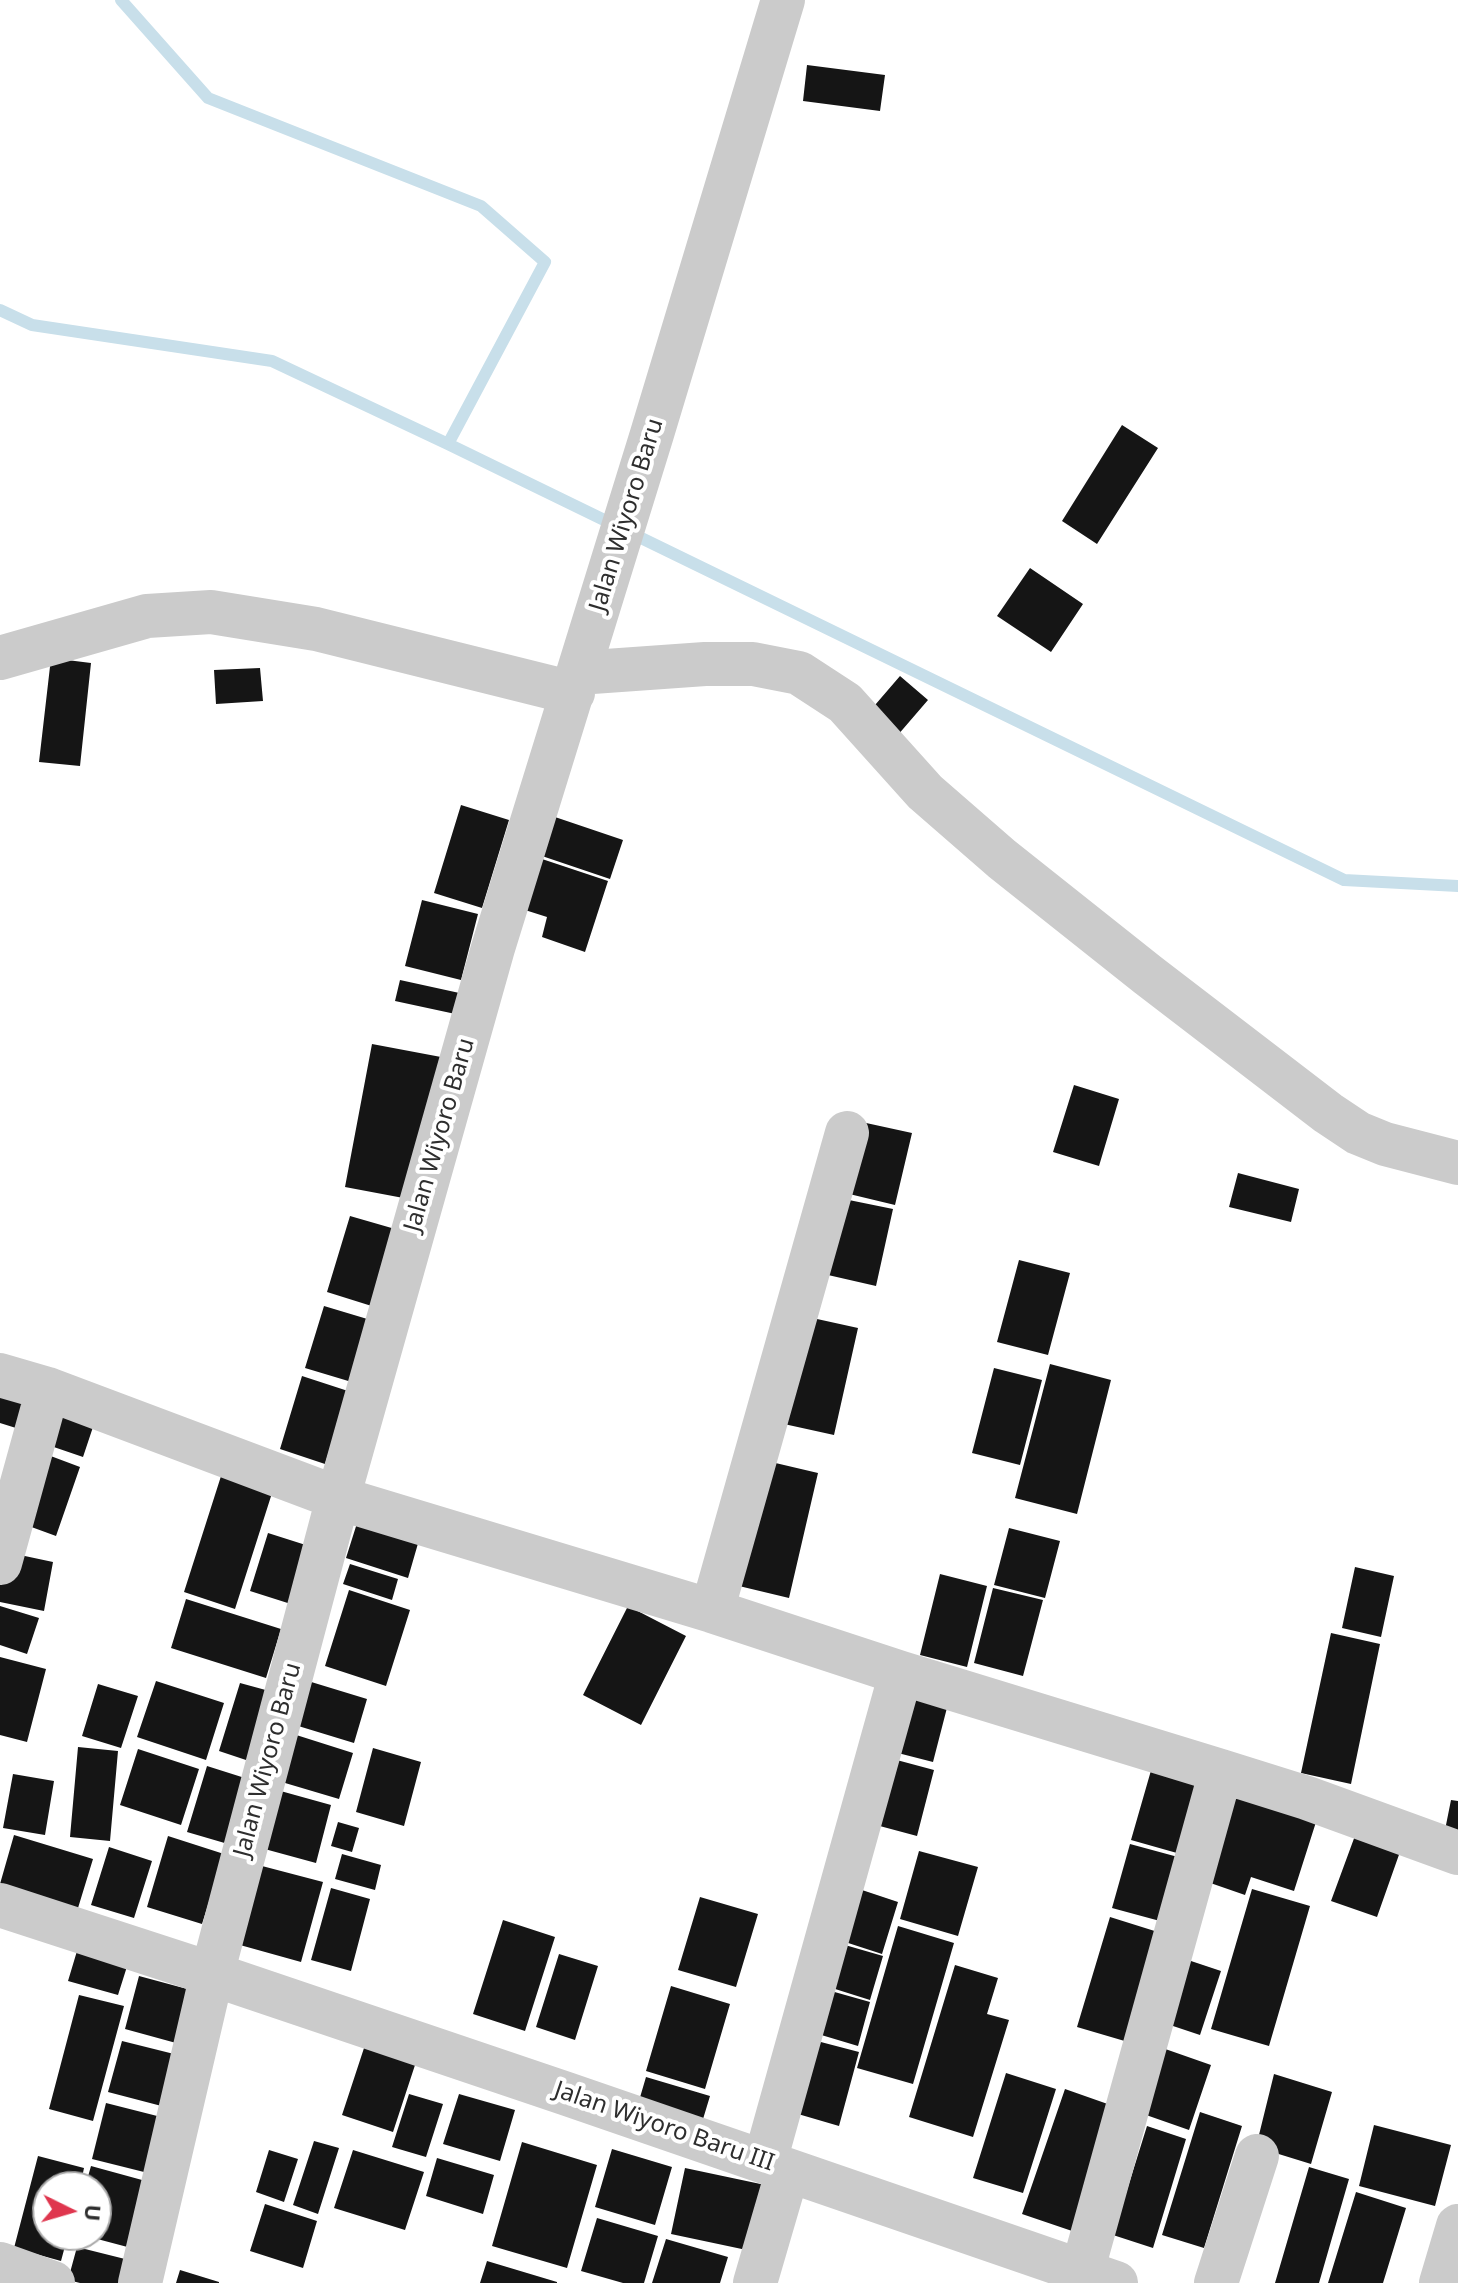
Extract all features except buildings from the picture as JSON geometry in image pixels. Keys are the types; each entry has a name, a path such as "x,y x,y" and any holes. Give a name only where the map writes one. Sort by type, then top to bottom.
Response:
{"street":[{"name":"Jalan Wiyoro Baru","path":"140,2283 212,1974 338,1498 493,948 783,0"},
{"path":"0,658 147,616 211,612 316,629 576,683 705,664 753,664 799,673 845,703 925,792 1002,859 1328,1113 1358,1133 1385,1144 1458,1163"},
{"path":"712,1611 847,1133"},
{"path":"0,1375 48,1389 338,1498 712,1611 901,1673 1307,1798 1458,1853"},
{"path":"0,1563 48,1389"},
{"path":"755,2283 776,2166 901,1673"},
{"path":"1099,2277 1221,1771"},
{"name":"Jalan Wiyoro Baru III","path":"0,1905 212,1974 1099,2277"},
{"path":"1216,2283 1257,2156"},
{"path":"1441,2283 1458,2226"},
{"path":"0,2264 53,2283"}],"waterway":[{"path":"121,0 208,98 481,206 545,262 448,444"},
{"path":"0,310 32,325 272,361 1344,880 1458,886"}]}
